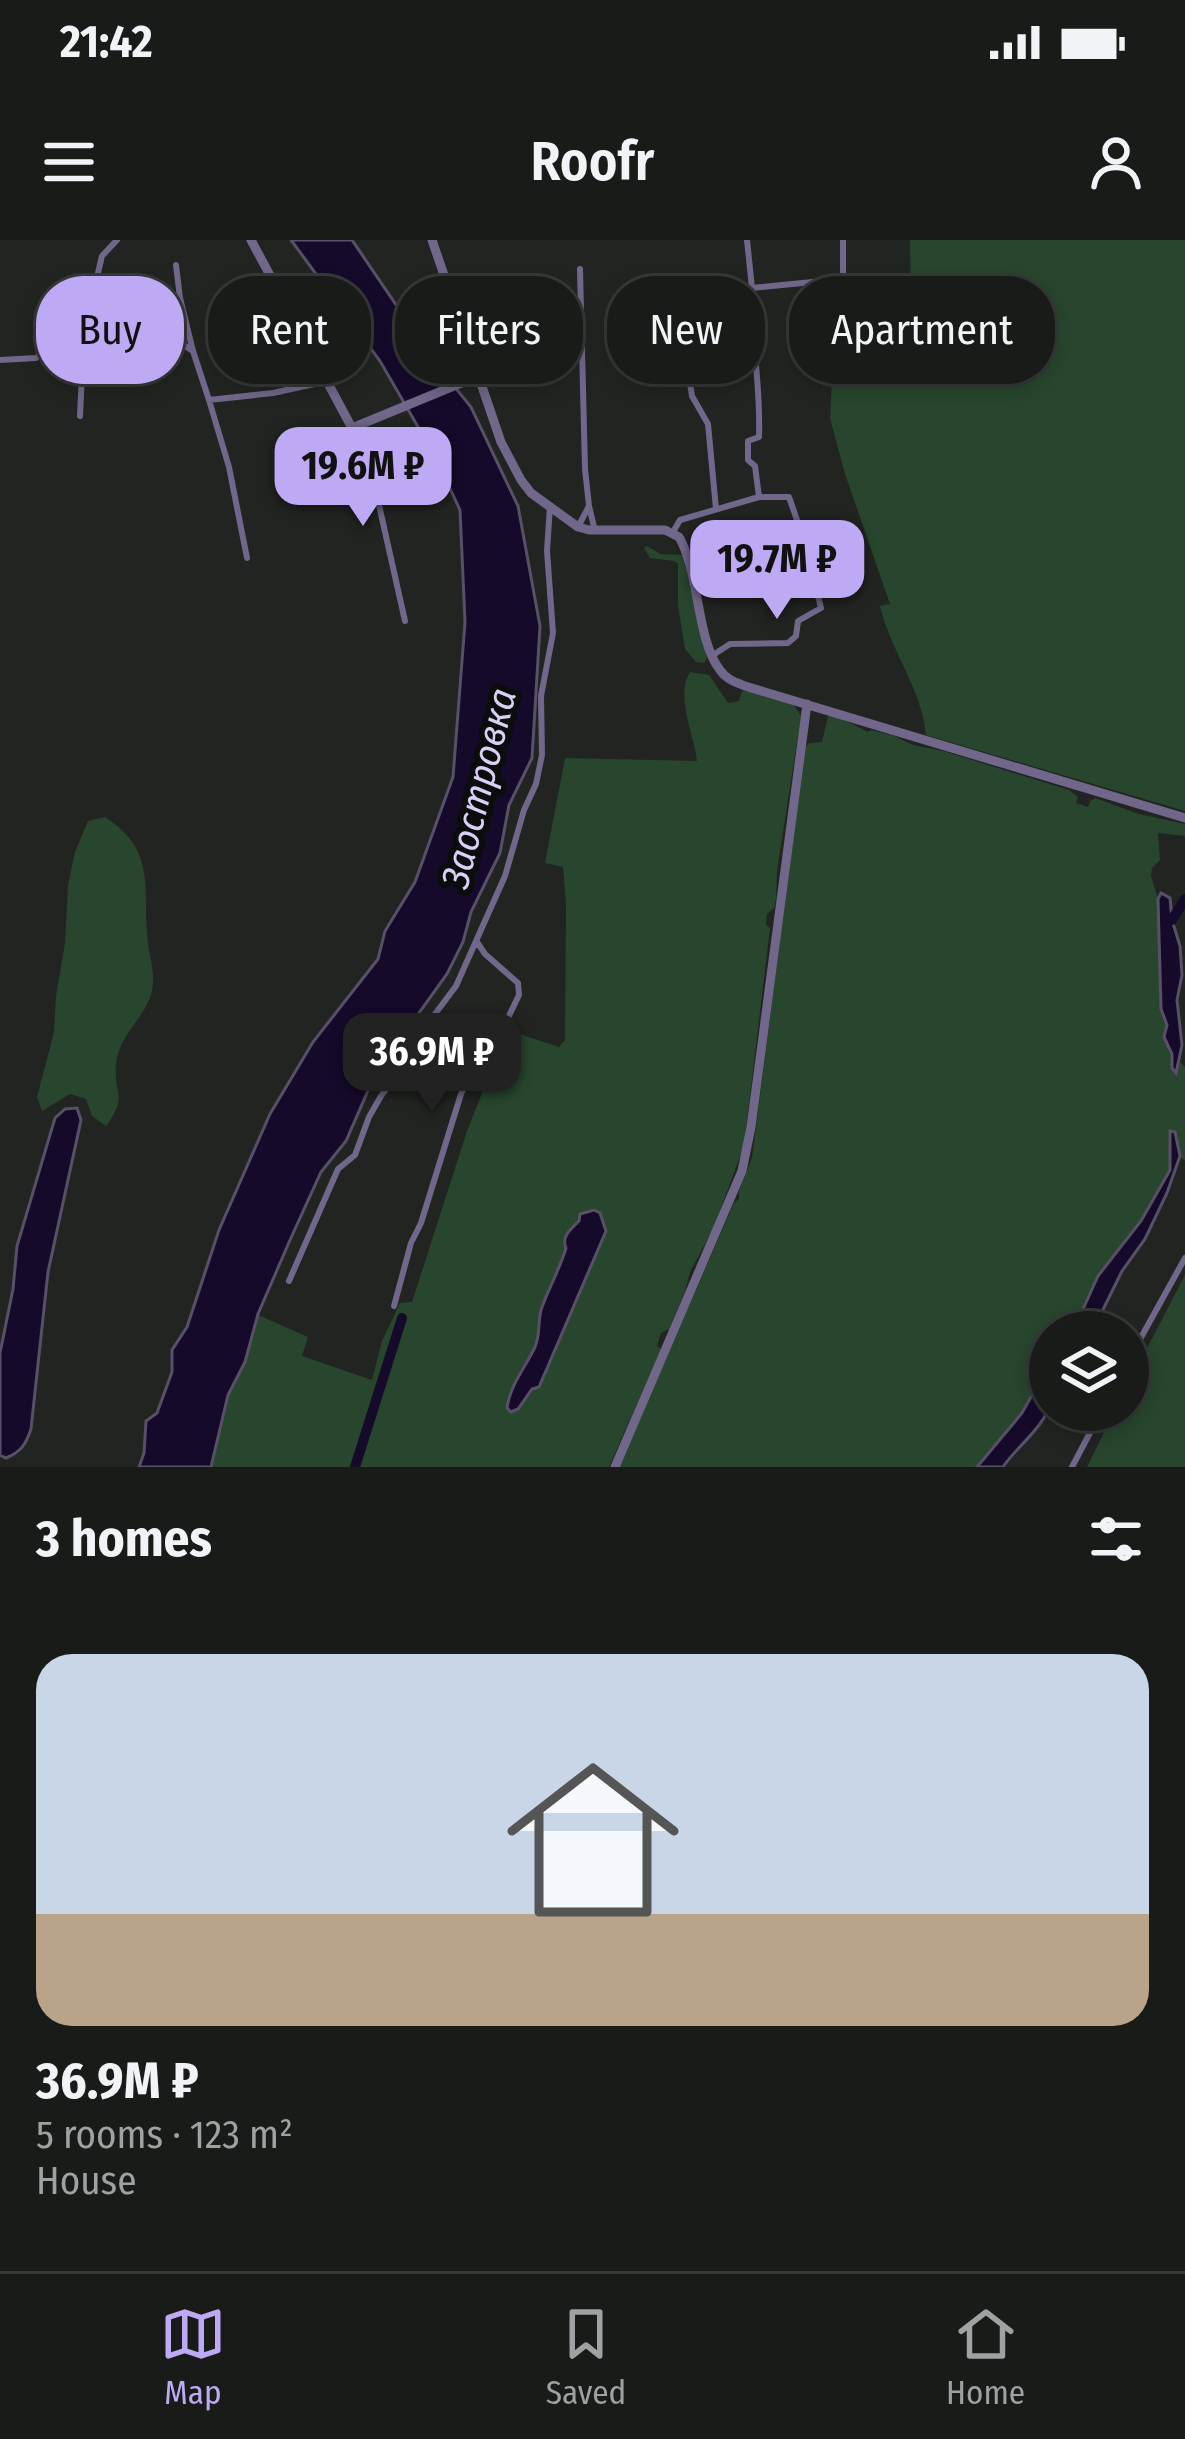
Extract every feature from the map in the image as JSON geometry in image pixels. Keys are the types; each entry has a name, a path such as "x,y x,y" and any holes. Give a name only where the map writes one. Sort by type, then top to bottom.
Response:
{"street":[{"path":"98,276 102,256 117,240"},
{"path":"251,240 271,276"},
{"path":"432,240 444,276"},
{"path":"747,240 748,276"},
{"path":"765,287 843,280 843,240"},
{"path":"176,265 193,351 229,467 247,559"},
{"path":"580,269 585,470 595,531"},
{"path":"184,345 193,351"},
{"path":"0,360 36,358"},
{"path":"80,416 82,384"},
{"path":"208,400 314,384"},
{"path":"330,384 352,428 379,506 405,620"},
{"path":"352,428 458,384"},
{"path":"481,384 501,442 532,493 578,526 595,531 673,532 679,537 712,656 733,681 1185,818"},
{"path":"690,384 708,424 716,509"},
{"path":"758,384 759,437 748,442 748,460 755,466 759,496"},
{"path":"673,532 680,520 759,496 790,497 806,546 820,608 798,621 796,636 788,643 730,644 712,656"},
{"path":"289,1281 338,1169 356,1155 381,1096 456,986 505,876 542,755 541,696 553,633 547,551 550,506"},
{"path":"578,526 589,506"},
{"path":"806,546 855,532"},
{"path":"615,1467 742,1171 807,704"},
{"path":"394,1306 461,1094 491,1053 519,994 518,983 477,942"},
{"path":"1149,1323 1185,1258"},
{"path":"1072,1467 1091,1431"}],"green space":[{"path":"910,240 1185,240 1185,811 926,735 919,702 880,606 890,604 830,418 832,384 1055,384 1055,276 910,276"},
{"path":"647,546 661,554 683,555 707,657 704,663 696,662 685,649 678,564 650,558"},
{"path":"690,672 709,675 728,703 739,701 742,691 755,692 794,705 801,716 776,899 767,914 770,928 744,1146 669,1329 661,1333 657,1346 661,1349 609,1467 211,1467 228,1395 245,1362 258,1315 308,1337 302,1356 372,1380 382,1341 400,1303 412,1302 467,1131 507,1030 559,1047 565,1040 563,867 545,863 565,758 697,761 685,704","holes":["579,1221 539,1386 519,1406 508,1399 536,1345 539,1320 557,1278 568,1231"]},
{"path":"828,716 1069,790 1078,797 1076,803 1088,807 1095,798 1185,824 1185,836 1158,833 1160,860 1151,876 1158,899 1165,1043 1172,1054 1172,1068 1179,1068 1180,1062 1185,1067 1185,1161 1170,1131 1170,1170 1141,1221 1098,1276 1081,1311 1029,1311 1029,1404 977,1467 619,1467 739,1199 752,1158 805,748 822,742"},
{"path":"105,817 121,829 139,854 153,981 150,998 118,1054 118,1101 106,1126 92,1116 86,1099 70,1094 42,1111 37,1097 54,1032 75,852 88,821"},
{"path":"1185,1275 1185,1467 1087,1467 1105,1431 1149,1431 1149,1344"}],"water":[{"name":"Заостровка","path":"291,240 352,240 395,303 395,384 452,384 471,407 518,506 540,626 532,758 509,805 500,853 447,974 383,1063 346,1141 321,1172 290,1240 228,1395 211,1467 139,1467 146,1421 157,1413 172,1372 172,1350 187,1327 219,1230 270,1114 313,1042 378,959 385,931 415,882 453,777 465,622 460,510 436,458 371,349 371,276 317,276"},
{"path":"1161,893 1170,898 1180,946 1182,975 1177,1000 1182,1045 1176,1073 1161,1009"},
{"path":"77,1108 81,1120 48,1272 31,1429 22,1447 6,1458 0,1455 0,1353 17,1246 55,1118 65,1109"},
{"path":"1170,1131 1175,1132 1180,1156 1145,1239 1102,1311 1082,1311 1098,1276 1141,1221 1170,1170"},
{"path":"600,1213 606,1231 539,1387 511,1412 509,1400 537,1343 541,1310 566,1248 566,1236 580,1214"},
{"path":"1029,1400 1029,1431 1033,1431 1003,1467 977,1467"}],"waterway":[{"path":"1172,920 1185,899"},
{"path":"355,1467 402,1318"}]}
